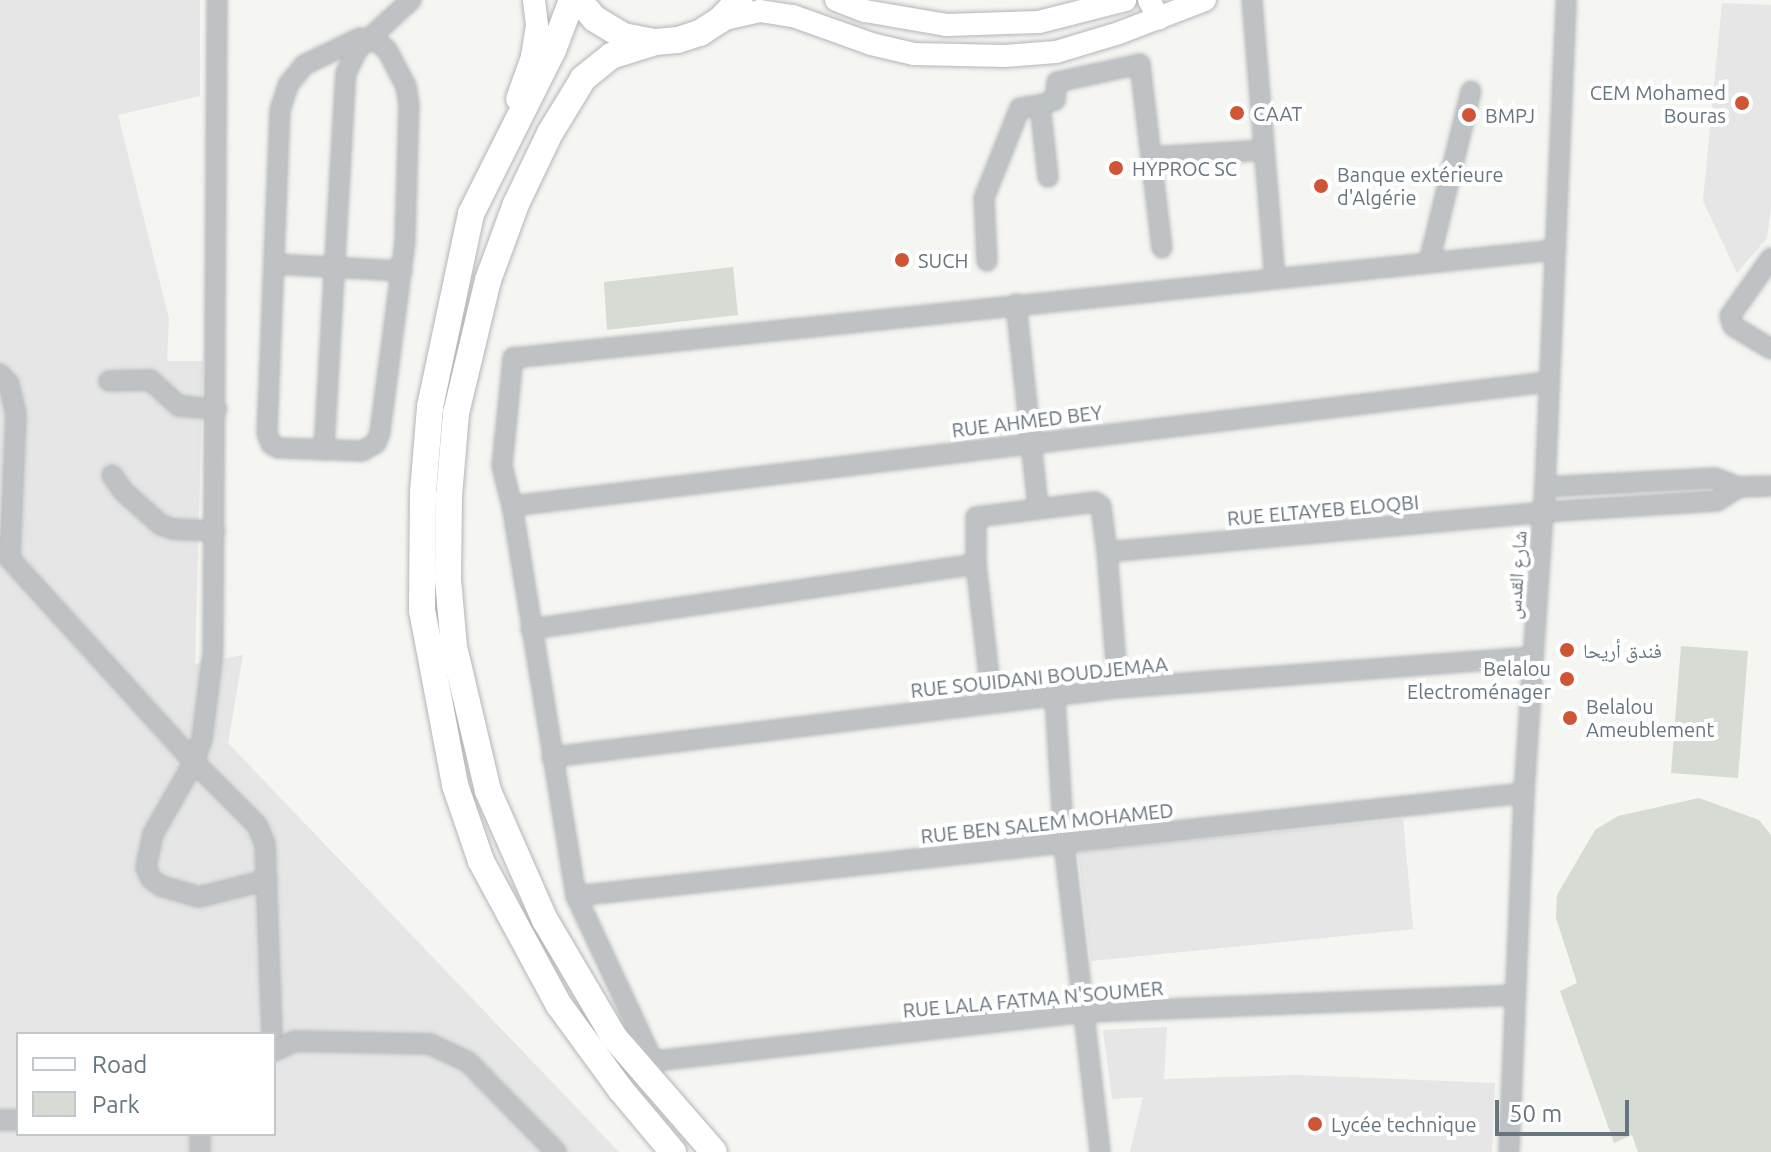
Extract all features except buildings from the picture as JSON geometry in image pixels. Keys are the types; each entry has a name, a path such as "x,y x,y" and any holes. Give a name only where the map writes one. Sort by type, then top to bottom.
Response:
{"highway":[{"path":"655,42 623,36 595,19 575,0 471,214 430,407 423,492 422,610 455,785 481,861 559,1005 621,1090 673,1152"},
{"path":"714,1152 614,1037 545,920 488,791 454,647 448,579 449,496 456,413 488,280 516,204 550,133 583,79 611,56 655,42 678,40 720,20 739,0"}],"main road":[{"path":"471,214 532,57 537,25 534,0"},
{"path":"836,0 906,20 976,25 1039,22 1125,0"},
{"path":"720,20 760,11 793,16 871,44 914,54 955,57 1056,52 1154,9 1205,0"}],"street":[{"path":"217,0 217,409 213,652 206,716 194,762 153,834 146,867 151,879 176,892 199,897 267,880"},
{"path":"324,450 346,73 357,50 411,0"},
{"path":"1252,0 1275,277"},
{"name":"شارع القدس","path":"1509,1152 1524,793 1545,487 1566,0"},
{"path":"360,38 369,38 387,50 408,95 402,271 379,438 362,451 278,448 267,437 280,110 288,85 315,57 360,38"},
{"path":"987,261 984,198 1020,108 1055,100 1057,82 1140,64 1162,248"},
{"path":"1429,262 1471,91"},
{"path":"1040,105 1048,177"},
{"path":"1152,157 1264,150"},
{"path":"576,896 512,506 502,466 513,358 1555,250"},
{"path":"1771,258 1730,316 1733,326 1771,349"},
{"path":"274,264 402,271"},
{"path":"1016,304 1038,508"},
{"path":"0,374 9,384 16,414 5,554 194,762 257,825 265,844 272,1032"},
{"path":"109,381 150,380 179,406 217,409"},
{"name":"RUE AHMED BEY","path":"512,506 1548,382"},
{"path":"112,475 123,491 161,525 173,529 215,531"},
{"path":"1545,487 1715,478 1739,487 1771,486"},
{"name":"RUE ELTAYEB ELOQBI","path":"1107,552 1543,512 1717,501 1739,487"},
{"path":"992,702 976,564 976,517 1038,508 1100,503 1118,688"},
{"path":"531,629 976,564"},
{"name":"RUE SOUIDANI BOUDJEMAA","path":"552,757 992,702 1055,699 1118,688 1533,657"},
{"path":"1055,699 1064,844 1100,1152"},
{"name":"RUE BEN SALEM MOHAMED","path":"576,896 1524,793"},
{"name":"RUE LALA FATMA N'SOUMER","path":"576,896 653,1061 1085,1012 1515,995"},
{"path":"276,1050 295,1041 430,1044 468,1062 556,1152"}],"shaded area":[{"path":"0,0 200,0 200,96 118,115 169,319 167,361 203,361 195,664 243,655 228,743 619,1152 0,1152"},
{"name":"CEM Mohamed Bouras","path":"1722,3 1771,5 1771,208 1767,238 1737,273 1703,201"},
{"path":"1403,819 1413,929 1091,961 1078,852"},
{"name":"Lycée technique","path":"1167,1027 1164,1079 1297,1075 1495,1083 1492,1152 1130,1152 1143,1097 1112,1099 1103,1030"}],"green space":[{"path":"733,267 738,315 607,330 604,282"},
{"path":"1681,646 1748,651 1738,778 1671,773"},
{"path":"1699,798 1759,820 1771,835 1771,1152 1638,1152 1632,1135 1614,1143 1560,991 1577,983 1556,918 1557,895 1595,830 1618,816"}],"place":[{"name":"CEM Mohamed Bouras","path":"1742,103"},
{"name":"CAAT","path":"1237,113"},
{"name":"BMPJ","path":"1469,115"},
{"name":"HYPROC SC","path":"1116,168"},
{"name":"Banque extérieure d'Algérie","path":"1321,186"},
{"name":"SUCH","path":"902,260"},
{"name":"فندق أريحا","path":"1567,650"},
{"name":"Belalou Electroménager","path":"1567,679"},
{"name":"Belalou Ameublement","path":"1570,718"},
{"name":"Lycée technique","path":"1315,1124"}]}
